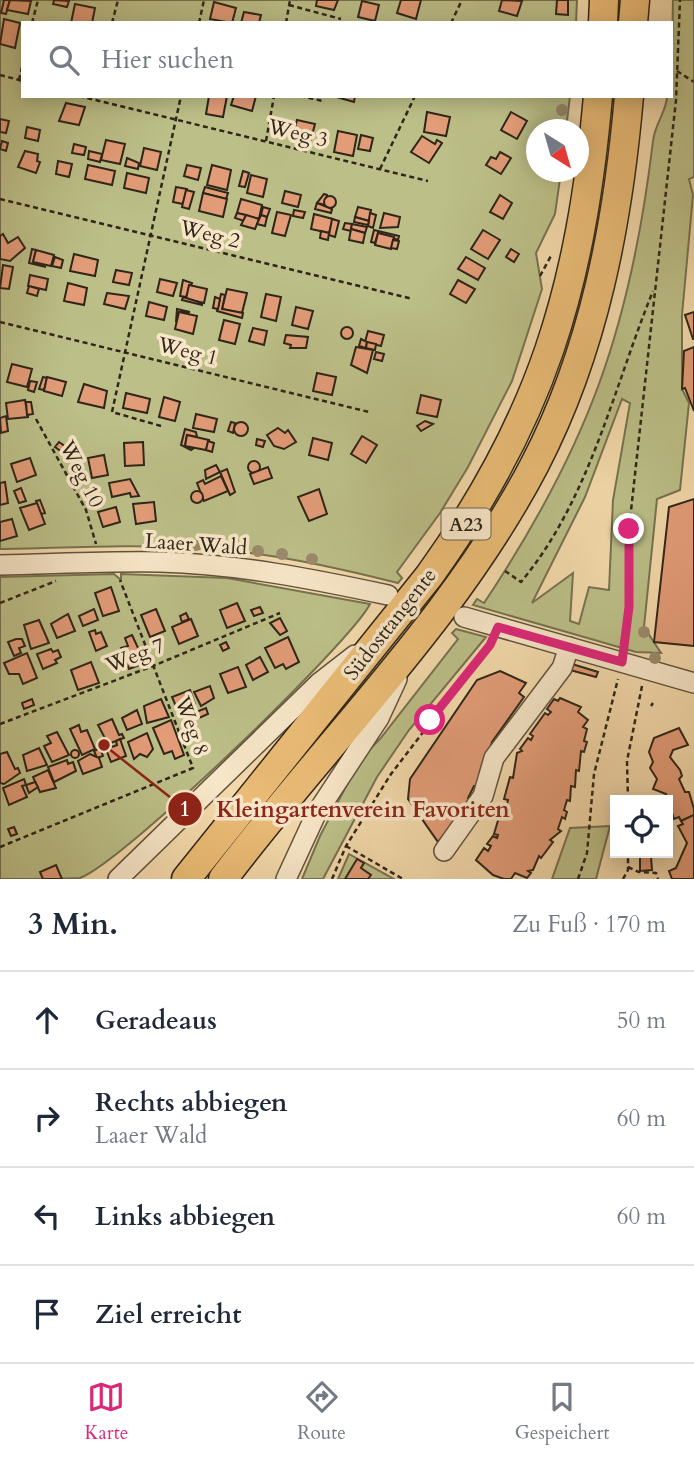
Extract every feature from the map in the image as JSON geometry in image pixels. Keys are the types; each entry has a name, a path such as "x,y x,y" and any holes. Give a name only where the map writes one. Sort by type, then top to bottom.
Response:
{"highway":[{"path":"603,21 604,0"},
{"path":"633,21 635,0"},
{"name":"Südosttangente","path":"186,879 388,628 461,531 520,426 545,368 577,255 598,98"},
{"name":"Südosttangente","path":"223,879 412,646 508,512 544,445 572,379 596,303 611,239 629,98"}],"street":[{"name":"Laaer Wald","path":"0,565 160,562 227,566 292,575 388,595"},
{"path":"464,617 694,683"},
{"path":"118,879 320,683 388,628"},
{"path":"286,879 316,814 379,718 412,646"},
{"path":"444,851 483,796 494,758 562,668 569,647"}],"path":[{"path":"33,21 38,0"},
{"path":"113,21 118,0"},
{"path":"199,21 204,0"},
{"path":"286,21 290,0"},
{"path":"452,21 462,0"},
{"path":"578,879 587,853 594,774 623,663 629,607 629,529 677,71 680,0"},
{"path":"289,5 341,19"},
{"path":"677,71 694,82"},
{"path":"0,75 21,80"},
{"name":"Weg 3","path":"92,98 428,181"},
{"path":"161,426 112,412 180,98"},
{"path":"266,142 274,98"},
{"path":"309,98 323,101"},
{"path":"380,169 414,98"},
{"name":"Weg 2","path":"0,200 413,299"},
{"path":"505,571 522,582 543,556 590,467 630,346 654,288"},
{"name":"Weg 1","path":"0,322 369,412"},
{"name":"Weg 10","path":"36,419 86,510 96,544"},
{"path":"0,603 56,582 54,564"},
{"name":"Weg 8","path":"0,847 192,768 120,580"},
{"name":"Weg 7","path":"0,724 153,666 280,613"},
{"path":"332,879 346,846 391,774 490,645 498,627"},
{"path":"628,795 627,761 642,686 649,670"},
{"path":"346,846 402,879"},
{"path":"623,879 628,858"},
{"path":"628,867 639,873 656,873 657,879"}],"green space":[{"path":"0,0 577,0 576,21 21,21 21,98 570,98 567,119 526,119 526,182 560,182 555,214 536,253 542,289 512,381 468,467 440,513 397,572 402,578 398,583 296,560 245,552 145,546 0,549"},
{"path":"673,0 694,0 694,177 689,179 693,195 682,315 682,389 689,403 680,490 657,499 644,627 661,653 636,652 473,605 477,599 484,603 520,546 551,491 599,383 632,270 654,135 667,98 673,98","holes":["622,399 630,403 613,500 609,590 589,587 579,624 570,621 573,573 532,603 585,497"]},
{"path":"114,574 121,580 121,574 227,578 370,604 323,660 235,748 187,794 105,863 80,878 0,879 0,577"},
{"path":"456,629 486,637 409,730 377,777 323,879 302,879 320,836 361,758 380,739 458,639 452,633"},
{"path":"610,826 596,879 552,879 570,828"},
{"path":"349,854 394,879 338,879"}],"building":[{"path":"4,0 10,0 6,14 1,13"},
{"path":"10,0 31,1 28,14 7,10"},
{"path":"54,0 69,1 67,7 53,4"},
{"path":"317,0 338,0 334,10 316,6"},
{"path":"401,0 421,0 416,19 397,13"},
{"path":"502,0 522,1 517,16 499,11"},
{"path":"557,0 568,0 568,15 556,14"},
{"path":"362,1 379,5 375,21 358,17"},
{"path":"214,2 236,8 233,21 210,19"},
{"path":"75,4 95,8 92,21 71,21"},
{"path":"244,12 261,15 260,21 242,21"},
{"path":"4,19 20,23 15,48 0,44"},
{"path":"209,98 227,98 223,117 206,114"},
{"path":"233,98 255,98 252,111 231,105"},
{"path":"66,103 85,107 79,125 59,121"},
{"path":"427,112 450,117 446,136 424,132"},
{"path":"511,112 526,120 517,139 501,130"},
{"path":"0,119 9,121 6,133 0,132"},
{"path":"297,120 315,124 310,143 292,139"},
{"path":"27,127 40,130 38,141 25,138"},
{"path":"338,131 357,135 353,156 334,152"},
{"path":"361,135 373,138 370,151 358,149"},
{"path":"422,136 435,144 437,140 442,143 429,163 411,152"},
{"path":"106,140 125,144 120,164 101,160"},
{"path":"2,141 8,143 6,151 0,149"},
{"path":"74,144 86,147 84,155 72,153"},
{"path":"144,148 161,152 157,170 140,166"},
{"path":"25,151 38,154 37,161 40,162 36,173 18,167"},
{"path":"89,151 102,154 100,162 88,159"},
{"path":"500,152 511,158 501,174 486,165 491,157 496,159"},
{"path":"127,158 139,163 138,169 125,166"},
{"path":"58,161 72,164 69,177 56,174"},
{"path":"88,165 115,171 112,185 85,179"},
{"path":"187,165 201,168 198,180 184,176"},
{"path":"212,165 231,170 227,190 207,185"},
{"path":"243,171 249,173 245,187 239,186"},
{"path":"127,173 149,178 146,193 124,188"},
{"path":"251,175 267,179 263,197 247,193"},
{"path":"176,187 187,189 183,204 173,202"},
{"path":"205,187 228,193 226,199 203,193"},
{"path":"186,190 194,192 189,209 182,207"},
{"path":"285,191 301,195 298,207 282,203"},
{"path":"203,193 227,199 223,217 199,211"},
{"path":"324,194 327,195 325,205 317,203"},
{"path":"500,195 512,203 503,219 490,212"},
{"path":"330,196 336,202 330,208 324,202"},
{"path":"241,199 262,205 259,219 237,213"},
{"path":"317,203 332,209 331,213 315,209"},
{"path":"263,207 270,209 267,217 261,215"},
{"path":"358,207 371,210 369,221 355,217"},
{"path":"294,210 305,212 303,218 293,216"},
{"path":"277,212 291,215 285,236 272,233"},
{"path":"237,213 246,215 244,221 235,218"},
{"path":"370,213 376,215 373,228 368,226"},
{"path":"384,213 400,217 398,227 380,228"},
{"path":"314,214 333,219 329,233 311,229"},
{"path":"246,215 259,219 255,229 241,225"},
{"path":"261,215 267,217 265,226 257,224"},
{"path":"355,217 369,221 368,225 354,222"},
{"path":"332,219 339,221 335,237 329,235"},
{"path":"345,223 352,224 351,231 343,229"},
{"path":"352,224 367,227 365,233 351,229"},
{"path":"351,229 365,233 363,243 349,240"},
{"path":"374,230 399,236 398,240 378,233 375,243 371,242"},
{"path":"483,230 500,240 488,259 471,249"},
{"path":"321,231 329,233 328,240 320,238"},
{"path":"378,233 394,237 391,249 375,245"},
{"path":"3,234 8,243 18,237 25,248 10,261 0,259 0,236"},
{"path":"393,240 399,241 397,249 391,248"},
{"path":"32,249 36,250 33,262 46,267 29,263"},
{"path":"511,249 519,254 514,262 506,257"},
{"path":"36,250 54,255 51,266 33,262"},
{"path":"74,254 98,260 95,276 70,271"},
{"path":"55,257 63,260 61,268 52,266"},
{"path":"466,257 485,268 478,280 458,269"},
{"path":"3,265 13,267 9,289 0,288"},
{"path":"116,270 132,273 129,285 113,282"},
{"path":"30,275 48,279 46,290 28,286"},
{"path":"160,279 177,283 173,296 157,292"},
{"path":"183,280 192,283 186,297 180,296"},
{"path":"458,280 475,289 466,303 450,294"},
{"path":"68,283 87,288 84,305 64,301"},
{"path":"189,285 207,289 204,303 186,299"},
{"path":"29,286 39,289 37,296 27,293"},
{"path":"227,289 247,293 242,313 222,309"},
{"path":"107,293 129,296 125,309 104,304"},
{"path":"221,294 225,295 222,309 243,313 242,318 217,311"},
{"path":"266,294 281,297 276,321 261,317"},
{"path":"183,297 202,303 202,305 182,300"},
{"path":"215,297 220,299 218,309 213,308"},
{"path":"149,302 167,307 164,320 146,316"},
{"path":"296,307 313,311 308,329 292,325"},
{"path":"177,309 190,312 179,312 176,322"},
{"path":"179,312 197,316 193,334 175,329"},
{"path":"694,312 694,339 693,339 685,315"},
{"path":"224,320 240,324 235,344 219,340"},
{"path":"347,327 353,333 347,339 341,333"},
{"path":"253,328 267,331 264,345 249,341"},
{"path":"368,331 384,335 381,346 365,342"},
{"path":"286,335 308,337 306,348 290,348 291,345 284,343"},
{"path":"361,339 367,342 366,348 359,346"},
{"path":"367,342 376,344 375,350 366,348"},
{"path":"356,347 373,350 367,373 351,365"},
{"path":"694,347 694,411 685,388 682,389 684,351"},
{"path":"376,352 384,354 382,361 374,359"},
{"path":"12,364 32,369 27,387 7,382"},
{"path":"317,373 336,377 332,395 313,391"},
{"path":"43,377 47,378 44,390 39,389"},
{"path":"47,377 66,382 62,396 44,391"},
{"path":"30,381 37,382 34,392 28,390"},
{"path":"84,384 107,391 104,408 78,402"},
{"path":"126,393 150,399 147,413 123,408"},
{"path":"421,395 441,400 437,417 417,413"},
{"path":"164,397 180,402 175,421 159,417"},
{"path":"25,400 28,417 8,419 6,403"},
{"path":"26,402 31,402 33,414 27,415"},
{"path":"196,414 217,419 214,432 193,428"},
{"path":"6,416 8,431 1,433 0,418"},
{"path":"425,421 433,424 421,431 417,426"},
{"path":"231,422 235,423 233,433 228,431"},
{"path":"238,422 244,422 248,429 244,436 238,436 234,432 234,426"},
{"path":"278,428 285,433 288,430 296,442 284,449 274,446 267,435"},
{"path":"185,429 196,432 197,437 187,435 185,446 194,448 191,450 181,445"},
{"path":"187,435 209,440 206,450 185,446"},
{"path":"362,436 377,445 366,463 351,454"},
{"path":"313,438 332,443 328,460 309,455"},
{"path":"257,439 265,441 263,447 256,445"},
{"path":"208,441 214,443 212,452 206,450"},
{"path":"59,442 66,447 62,452 55,447"},
{"path":"143,442 144,465 125,466 124,443"},
{"path":"104,455 108,475 92,478 88,458"},
{"path":"30,458 36,475 17,482 11,464"},
{"path":"254,461 260,467 254,473 248,467"},
{"path":"216,465 220,472 206,479 205,470"},
{"path":"268,467 272,478 254,484 250,474"},
{"path":"227,469 235,492 230,495 220,472"},
{"path":"221,476 228,491 204,501 197,483 203,480 205,484"},
{"path":"130,479 139,496 131,497 130,493 112,497 109,483"},
{"path":"5,482 8,503 0,505 0,483"},
{"path":"21,488 26,501 19,503 14,491"},
{"path":"319,489 327,514 309,521 298,497"},
{"path":"197,491 203,497 197,503 191,497"},
{"path":"694,499 694,646 654,642 669,507"},
{"path":"40,500 45,513 41,514 36,501"},
{"path":"154,502 156,521 136,524 133,504"},
{"path":"37,503 45,524 29,530 20,508"},
{"path":"116,507 120,522 103,527 98,512"},
{"path":"12,519 17,536 0,541 0,522"},
{"path":"111,587 119,611 103,616 95,593"},
{"path":"237,603 245,621 227,628 220,610"},
{"path":"260,607 263,613 254,616 251,610"},
{"path":"94,609 98,620 83,626 79,616"},
{"path":"156,609 165,631 150,637 141,615"},
{"path":"186,613 189,619 182,622 180,616"},
{"path":"68,614 75,631 57,638 51,624"},
{"path":"280,618 287,631 280,635 270,623"},
{"path":"191,619 198,636 179,644 172,627"},
{"path":"39,620 49,643 31,649 24,625"},
{"path":"95,630 96,634 101,632 107,646 96,651 89,632"},
{"path":"132,635 145,663 129,669 121,648 128,646 125,638"},
{"path":"288,637 299,662 286,669 283,664 275,668 265,648"},
{"path":"22,639 25,646 19,648 21,653 14,656 8,642"},
{"path":"226,642 229,648 223,651 220,645"},
{"path":"51,649 53,652 58,650 61,657 55,660 57,663 43,669 37,654"},
{"path":"27,653 37,678 23,684 19,674 9,674 4,663"},
{"path":"260,657 268,672 253,680 246,665"},
{"path":"91,662 99,683 78,690 71,670"},
{"path":"572,664 598,672 596,677 570,670"},
{"path":"238,667 246,687 228,693 220,674"},
{"path":"500,671 526,683 519,693 524,697 492,742 479,788 474,786 468,798 473,801 438,842 408,799 410,779 477,680"},
{"path":"210,686 214,698 201,706 194,692"},
{"path":"190,690 195,704 178,711 172,697"},
{"path":"560,698 581,707 578,712 588,720 583,727 587,729 584,741 587,742 584,752 581,751 575,787 571,786 570,801 567,800 564,810 567,812 565,819 562,817 558,829 561,831 550,840 553,842 541,858 539,856 533,870 528,871 531,873 527,878 515,873 511,879 504,879 493,875 476,860 484,848 488,851 491,846 487,844 493,836 497,838 498,835 494,834 502,807 506,808 508,800 504,799 510,777 513,778 517,753 522,751 520,749 528,738 531,740 533,736 530,734 545,713 548,715 551,712 547,709 554,699 558,701"},
{"path":"32,699 34,705 24,709 22,703"},
{"path":"161,699 169,717 147,723 144,706"},
{"path":"206,708 208,714 199,718 196,712"},
{"path":"137,710 142,724 127,730 122,718"},
{"path":"112,719 119,735 122,734 124,738 108,744 98,725"},
{"path":"171,720 184,755 175,759 172,751 164,754 153,728"},
{"path":"79,725 81,732 87,730 95,749 82,755 70,729"},
{"path":"679,728 688,745 673,750 670,757 680,770 682,776 679,779 685,792 689,792 694,809 694,815 681,821 679,817 674,819 673,816 673,795 653,789 657,779 650,768 653,762 649,752 654,738"},
{"path":"57,732 69,755 52,762 44,746 51,743 47,736"},
{"path":"147,733 153,749 147,757 140,754 134,759 128,742"},
{"path":"120,739 126,756 111,762 106,749 117,745 116,741"},
{"path":"39,748 47,765 27,771 23,755"},
{"path":"100,748 103,756 97,758 94,751"},
{"path":"75,750 79,754 75,758 71,754"},
{"path":"7,752 15,769 18,768 20,773 4,784 0,783 0,754"},
{"path":"90,754 99,758 102,767 83,774 78,761"},
{"path":"67,760 68,764 73,762 76,771 54,782 48,767"},
{"path":"48,770 56,788 40,792 33,777"},
{"path":"24,779 26,785 22,786 27,797 9,805 3,788"},
{"path":"35,782 38,787 29,793 26,785"},
{"path":"694,815 694,879 672,879 669,871 676,868 687,843 678,826 683,824 681,821"},
{"path":"14,827 17,834 11,836 8,829"},
{"path":"640,858 651,858 652,870 640,871"},
{"path":"357,859 364,863 361,868 371,875 368,879 345,879"},
{"path":"56,865 62,879 43,879 40,872"}],"place":[{"name":"Kleingartenverein Favoriten","path":"104,745"}],"route":[{"path":"430,720 490,645 498,627 622,662 629,607 629,529"}]}
